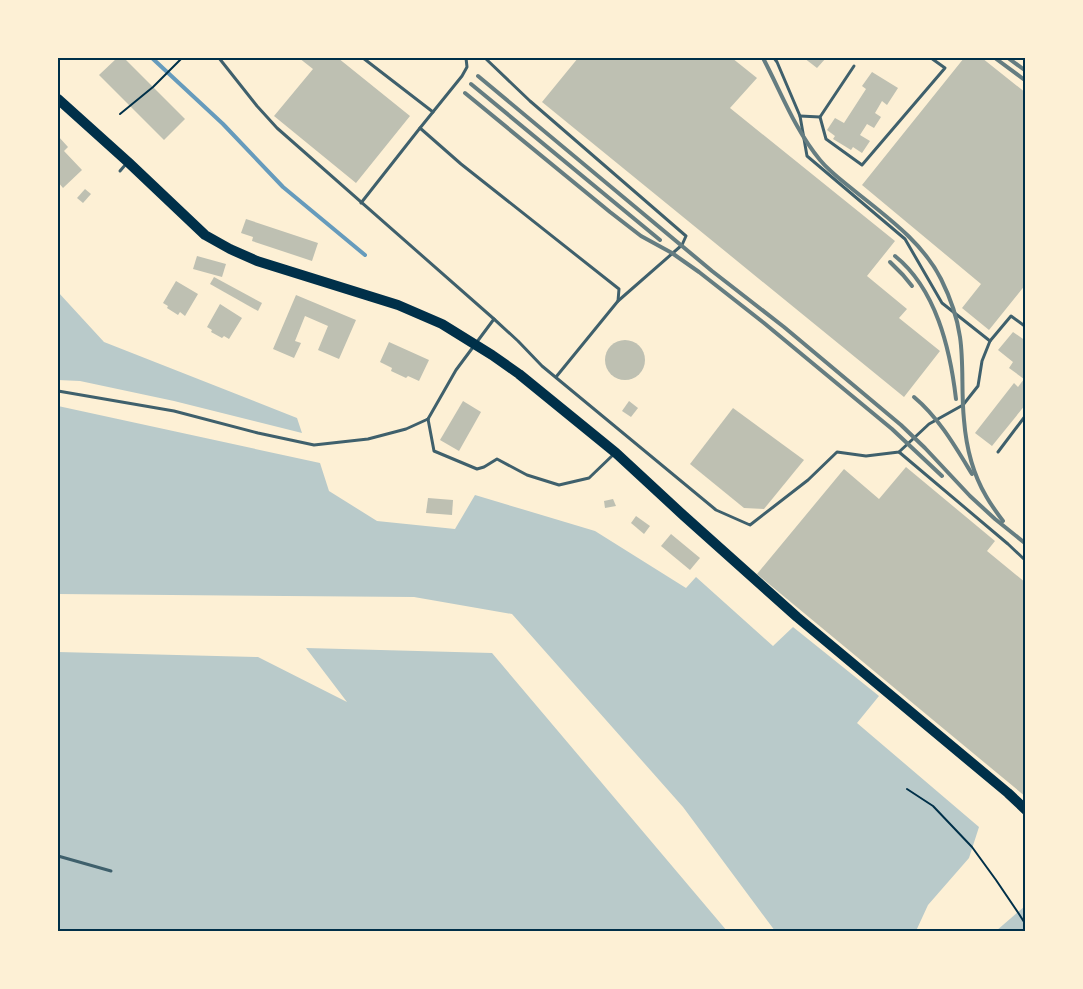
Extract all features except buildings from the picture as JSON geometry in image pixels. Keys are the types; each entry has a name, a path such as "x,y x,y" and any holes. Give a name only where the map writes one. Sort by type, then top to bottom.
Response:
{"main road":[{"path":"58,99 184,216 213,240 257,261 398,305 442,324 519,374 616,453 790,611 1026,810"}],"lane":[{"path":"219,58 256,106 277,128 494,319 542,366 716,510 750,525 808,480 837,452 866,456 899,452 929,424 963,405 978,386 982,361 990,341 1011,316 1026,327"},
{"path":"363,58 432,112"},
{"path":"361,203 462,76 467,67 466,58"},
{"path":"485,58 530,101 686,236 682,245 618,301 556,377"},
{"path":"774,58 800,116 807,156 905,239 942,303 990,341"},
{"path":"854,66 820,117 826,139 862,165 945,68 931,58"},
{"path":"800,116 820,117"},
{"path":"420,128 461,164 619,289 618,301"},
{"path":"120,171 128,162"},
{"path":"58,391 174,411 258,433 314,445 368,439 406,428 428,419 456,370 494,319"},
{"path":"998,452 1026,415"},
{"path":"428,419 434,451 477,469 497,459 527,475 559,485 589,478 616,453"},
{"path":"899,452 1026,561"},
{"path":"58,856 111,871"}],"path":[{"path":"120,114 182,58"},
{"path":"907,789 934,806 972,847 1026,925"}],"shaded area":[{"path":"58,292 104,342 297,418 302,433 174,401 80,381 58,380"},
{"path":"58,406 320,463 329,491 377,521 455,529 475,495 595,531 686,588 696,577 773,646 793,627 879,696 857,723 979,827 969,858 928,905 916,931 775,931 683,807 512,614 414,597 58,594"},
{"path":"306,648 492,653 727,931 58,932 58,652 258,657 347,702"},
{"path":"1025,906 1025,931 996,931"}],"waterway":[{"path":"152,58 223,124 283,187 365,255"}],"railway":[{"path":"763,58 796,124 820,160 835,175 901,229 924,253 941,279 953,307 960,337 964,420 971,459 981,487 1003,521"},
{"path":"995,58 1026,81"},
{"path":"1008,58 1026,71"},
{"path":"478,76 901,425 970,496 1026,544"},
{"path":"471,84 660,240"},
{"path":"465,93 641,236 672,253 699,272 764,323 892,429 942,476"},
{"path":"895,256 921,285 931,302 945,340 956,399"},
{"path":"890,262 912,286"},
{"path":"914,397 939,423 972,474"}]}
